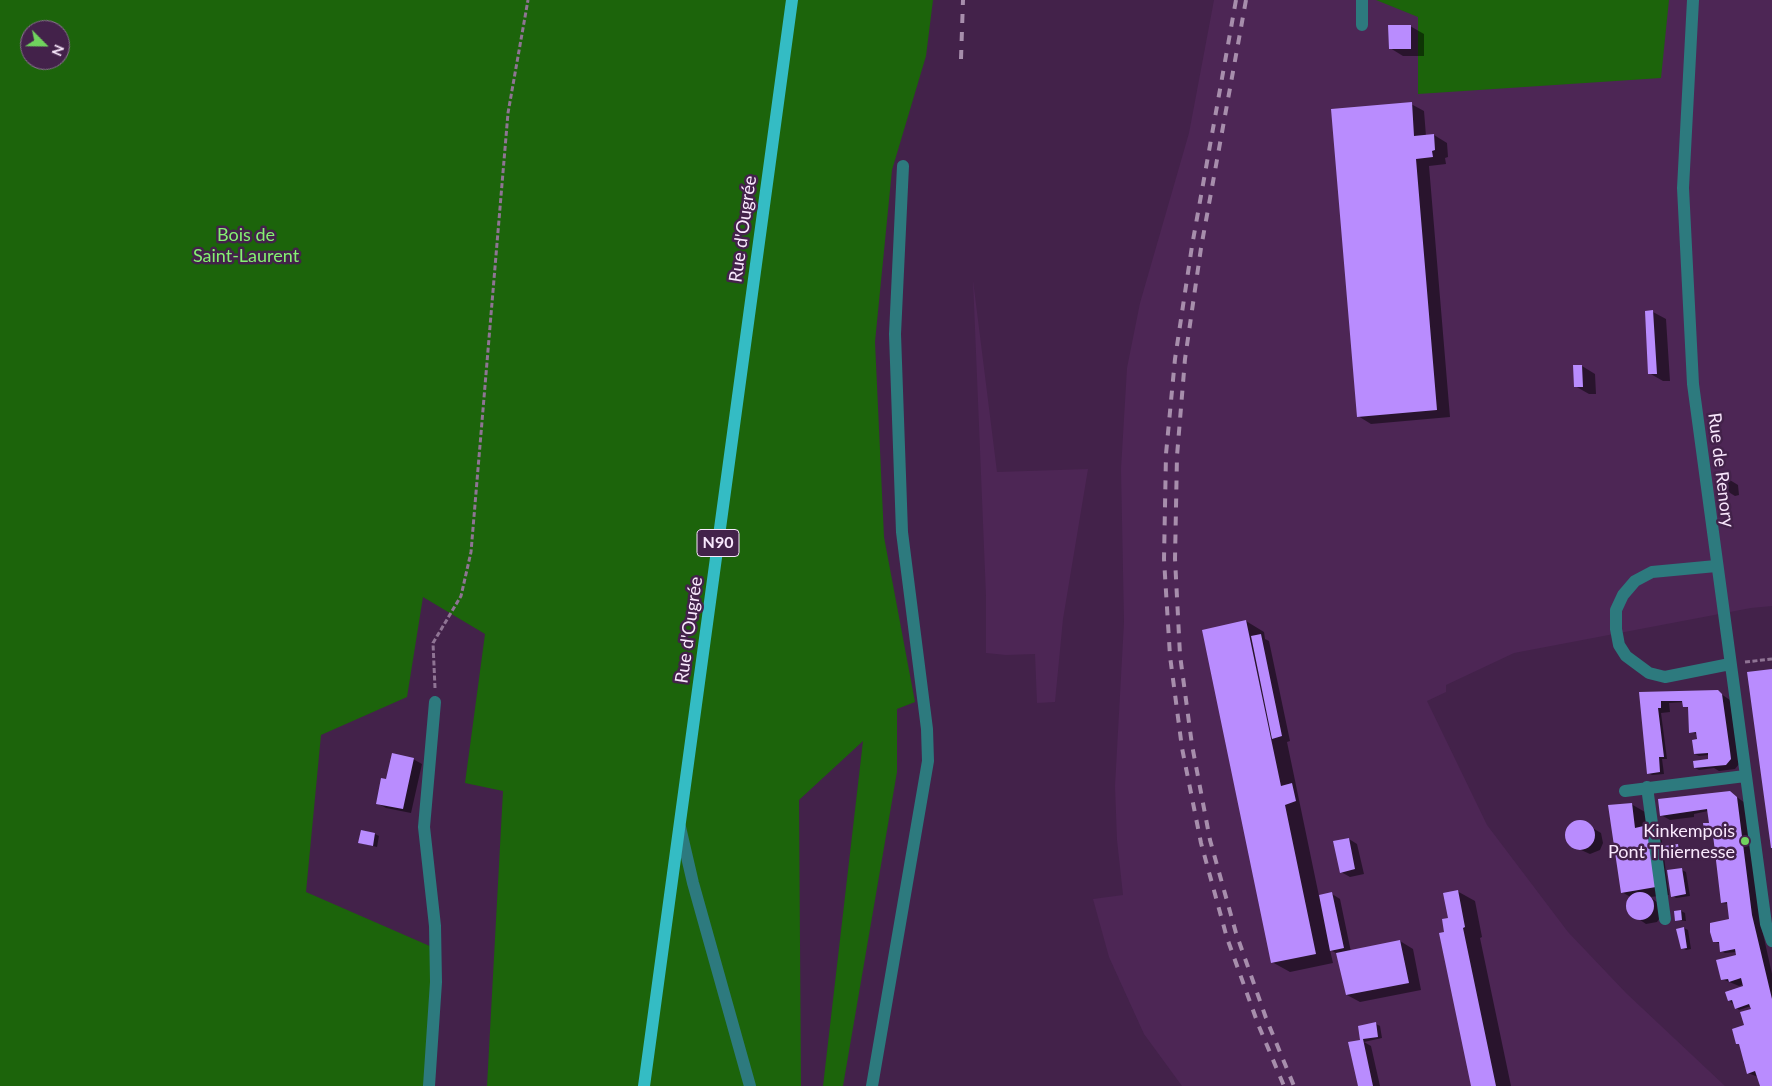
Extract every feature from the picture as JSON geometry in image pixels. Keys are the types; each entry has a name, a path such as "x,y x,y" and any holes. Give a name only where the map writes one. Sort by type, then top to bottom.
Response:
{"main road":[{"name":"Rue d'Ougrée","path":"644,1086 792,0"}],"street":[{"path":"1362,0 1362,24"},
{"name":"Rue de Renory","path":"1693,0 1683,188 1693,384 1745,776 1766,924 1772,941"},
{"path":"872,1086 928,762 927,729 902,532 895,334 903,166"},
{"path":"1716,566 1652,572 1635,581 1623,594 1616,610 1616,629 1619,645 1626,656 1649,673 1665,677 1730,664"},
{"path":"429,1086 436,982 435,926 424,827 435,702"},
{"path":"1625,791 1745,776"},
{"path":"1647,787 1665,919"},
{"path":"680,827 696,893 750,1086"}],"path":[{"path":"435,702 433,643 462,596 471,552 508,113 528,0"},
{"path":"1730,664 1772,658"}],"shaded area":[{"path":"1214,0 1772,0 1772,606 1751,608 1514,653 1446,685 1446,692 1427,701 1487,825 1568,932 1626,993 1725,1086 1182,1086 1144,1034 1109,957 1093,899 1123,895 1117,840 1115,786 1124,622 1121,469 1127,368 1140,303 1189,133"},
{"path":"973,280 997,472 1088,469 1063,619 1055,702 1037,703 1035,654 1006,655 986,653 986,596"}],"green space":[{"name":"Bois de Saint-Laurent","path":"0,0 933,0 926,56 892,170 875,342 884,537 915,702 897,709 897,772 843,1086 823,1086 863,741 799,800 801,1086 487,1086 503,791 465,783 485,634 423,597 407,697 321,735 306,892 432,947 429,1086 0,1086"},
{"path":"1376,0 1669,0 1661,78 1418,94 1418,17"}],"building":[{"path":"1388,25 1411,25 1411,49 1389,49"},
{"path":"1412,102 1414,136 1434,134 1435,150 1432,151 1433,157 1416,159 1437,410 1357,417 1331,109"},
{"path":"1653,310 1657,374 1648,374 1645,311"},
{"path":"1573,365 1582,365 1583,387 1574,387"},
{"path":"1725,476 1726,488 1720,489 1719,477"},
{"path":"1246,620 1281,786 1292,783 1296,801 1285,805 1316,954 1271,963 1202,630"},
{"path":"1261,634 1282,736 1272,739 1251,636"},
{"path":"1772,669 1772,848 1771,848 1747,672"},
{"path":"1718,690 1722,694 1731,759 1726,765 1694,768 1693,761 1708,759 1708,753 1694,754 1692,740 1697,739 1696,732 1689,733 1688,707 1683,707 1682,701 1661,701 1661,708 1658,708 1664,757 1659,757 1660,772 1647,774 1639,692"},
{"path":"392,753 414,758 403,809 376,804 381,778 386,779"},
{"path":"1730,791 1737,797 1752,915 1772,999 1772,1086 1760,1086 1755,1071 1747,1074 1739,1044 1736,1044 1732,1029 1744,1025 1740,1012 1751,1009 1749,1004 1735,1009 1732,1000 1728,1001 1725,992 1743,986 1741,978 1729,982 1728,979 1721,980 1716,960 1736,955 1735,949 1720,952 1719,942 1713,942 1710,932 1710,923 1729,919 1727,902 1721,903 1713,835 1705,837 1703,823 1709,823 1707,809 1660,816 1658,799"},
{"path":"1632,803 1635,828 1648,825 1656,887 1621,893 1608,805"},
{"path":"1580,820 1591,824 1595,835 1591,846 1580,850 1569,846 1565,835 1569,824"},
{"path":"361,830 375,833 373,846 358,843"},
{"path":"1349,838 1355,869 1340,873 1333,841"},
{"path":"1678,844 1680,855 1666,857 1664,846"},
{"path":"1682,868 1686,894 1671,897 1667,870"},
{"path":"1458,890 1465,927 1463,928 1496,1086 1471,1086 1439,933 1444,932 1442,919 1448,918 1443,893"},
{"path":"1332,892 1344,948 1330,951 1319,895"},
{"path":"1640,892 1650,896 1654,906 1650,916 1640,920 1630,916 1626,906 1630,896"},
{"path":"1681,910 1682,920 1675,921 1674,911"},
{"path":"1684,927 1687,948 1681,949 1676,929"},
{"path":"1400,940 1409,983 1346,995 1336,953"},
{"path":"1376,1022 1378,1037 1363,1039 1373,1086 1358,1086 1348,1042 1360,1040 1358,1026"}],"railway":[{"path":"961,59 963,0"},
{"path":"1236,0 1192,246 1175,359 1166,454 1164,559 1170,656 1182,748 1201,843 1227,938 1258,1024 1284,1086"},
{"path":"1246,0 1201,248 1185,359 1177,456 1175,559 1180,655 1192,745 1210,840 1236,933 1266,1018 1294,1086"}],"place":[{"name":"Kinkempois Pont Thiernesse","path":"1745,841"}]}
